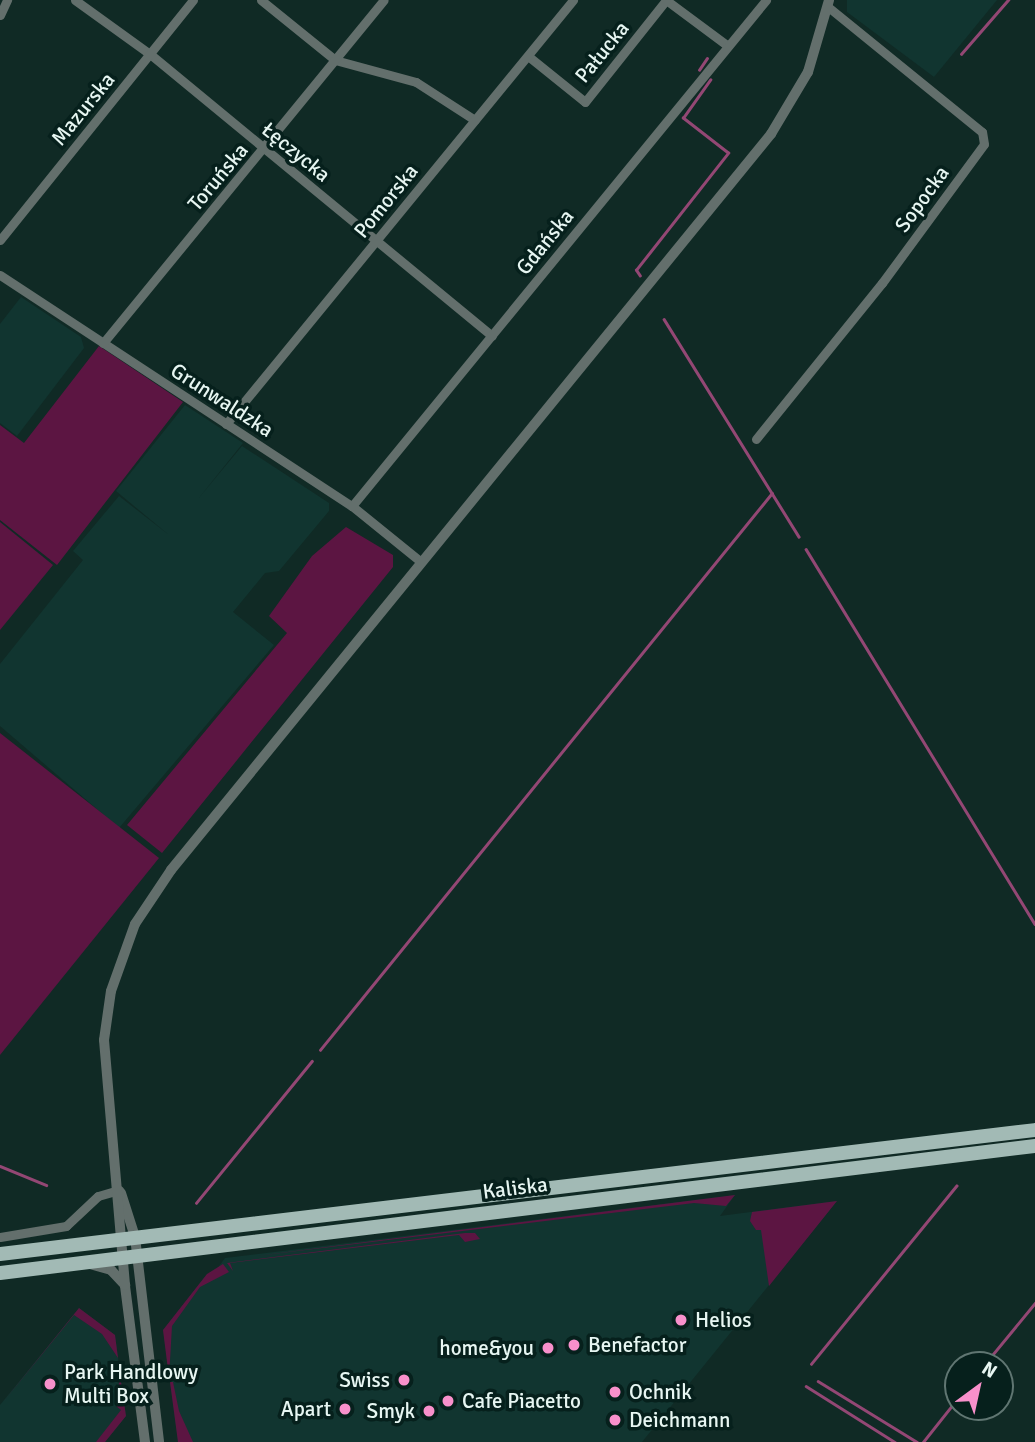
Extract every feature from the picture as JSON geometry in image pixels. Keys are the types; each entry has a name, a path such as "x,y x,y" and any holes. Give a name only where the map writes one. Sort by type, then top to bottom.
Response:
{"main road":[{"name":"Kaliska","path":"0,1254 1035,1130"},
{"name":"Kaliska","path":"0,1273 1035,1146"}],"street":[{"path":"0,15 7,0"},
{"name":"Łęczycka","path":"75,0 150,54 492,336"},
{"name":"Mazurska","path":"0,240 193,0"},
{"path":"261,0 335,60 416,82 475,120"},
{"name":"Toruńska","path":"103,343 384,0"},
{"name":"Pomorska","path":"226,424 573,0"},
{"path":"666,0 727,46"},
{"name":"Pałucka","path":"528,55 585,102 666,0"},
{"name":"Gdańska","path":"352,506 766,0"},
{"path":"159,1442 119,1190 104,1040 111,992 135,924 171,870 771,134 807,72 829,3"},
{"name":"Sopocka","path":"756,439 882,283 984,144 982,132 829,3"},
{"name":"Grunwaldzka","path":"0,275 352,506 421,561"},
{"path":"0,1237 66,1226 98,1196 119,1190"},
{"path":"129,1257 125,1285 145,1442"},
{"path":"84,1263 111,1270 125,1285"}],"shaded area":[{"path":"847,0 997,0 934,77 847,12"},
{"path":"21,297 81,337 84,348 17,436 0,423 0,324"},
{"path":"99,346 183,402 57,565 0,520 0,425 24,443"},
{"path":"185,405 243,443 198,499 242,446 329,503 329,511 279,571 265,573 233,612 274,645 119,828 0,726 0,664 83,560 73,551 119,496 169,535 116,491"},
{"path":"0,522 53,565 0,630"},
{"path":"346,527 393,555 393,567 162,853 127,825 287,633 269,616 312,556"},
{"path":"0,733 159,858 0,1055"},
{"path":"735,1195 720,1216 837,1201 642,1442 178,1442 163,1330 207,1274 214,1273 225,1258"},
{"path":"735,1195 726,1206 694,1203 224,1260"},
{"path":"837,1201 769,1286 761,1230 756,1230 750,1221 752,1212"},
{"path":"475,1233 480,1239 465,1242 459,1235 230,1263 233,1271 227,1263"},
{"path":"223,1264 229,1272 200,1287 172,1326 169,1378 163,1330 207,1274"},
{"path":"79,1308 115,1335 126,1416 105,1442 0,1442 0,1405"},
{"path":"79,1308 115,1335 118,1358 102,1334 74,1315 0,1406"},
{"path":"120,1375 126,1416 105,1442 96,1442 121,1410 116,1406"},
{"path":"170,1382 173,1382 179,1411 193,1442 178,1442"}],"waterway":[{"path":"961,54 1008,0"},
{"path":"699,70 707,58"},
{"path":"640,276 636,270 728,153 683,118 710,80"},
{"path":"664,319 799,537"},
{"path":"320,1050 772,493"},
{"path":"806,549 1035,924"},
{"path":"196,1203 312,1061"},
{"path":"0,1166 46,1185"},
{"path":"811,1364 956,1186"},
{"path":"996,1351 1035,1303"},
{"path":"818,1381 917,1442"},
{"path":"806,1386 895,1442"},
{"path":"923,1442 944,1416"}],"place":[{"name":"Helios","path":"681,1320"},
{"name":"Benefactor","path":"574,1345"},
{"name":"home&you","path":"548,1348"},
{"name":"Swiss","path":"404,1380"},
{"name":"Park Handlowy Multi Box","path":"50,1384"},
{"name":"Ochnik","path":"615,1392"},
{"name":"Cafe Piacetto","path":"448,1401"},
{"name":"Apart","path":"345,1409"},
{"name":"Smyk","path":"429,1411"},
{"name":"Deichmann","path":"615,1420"}]}
